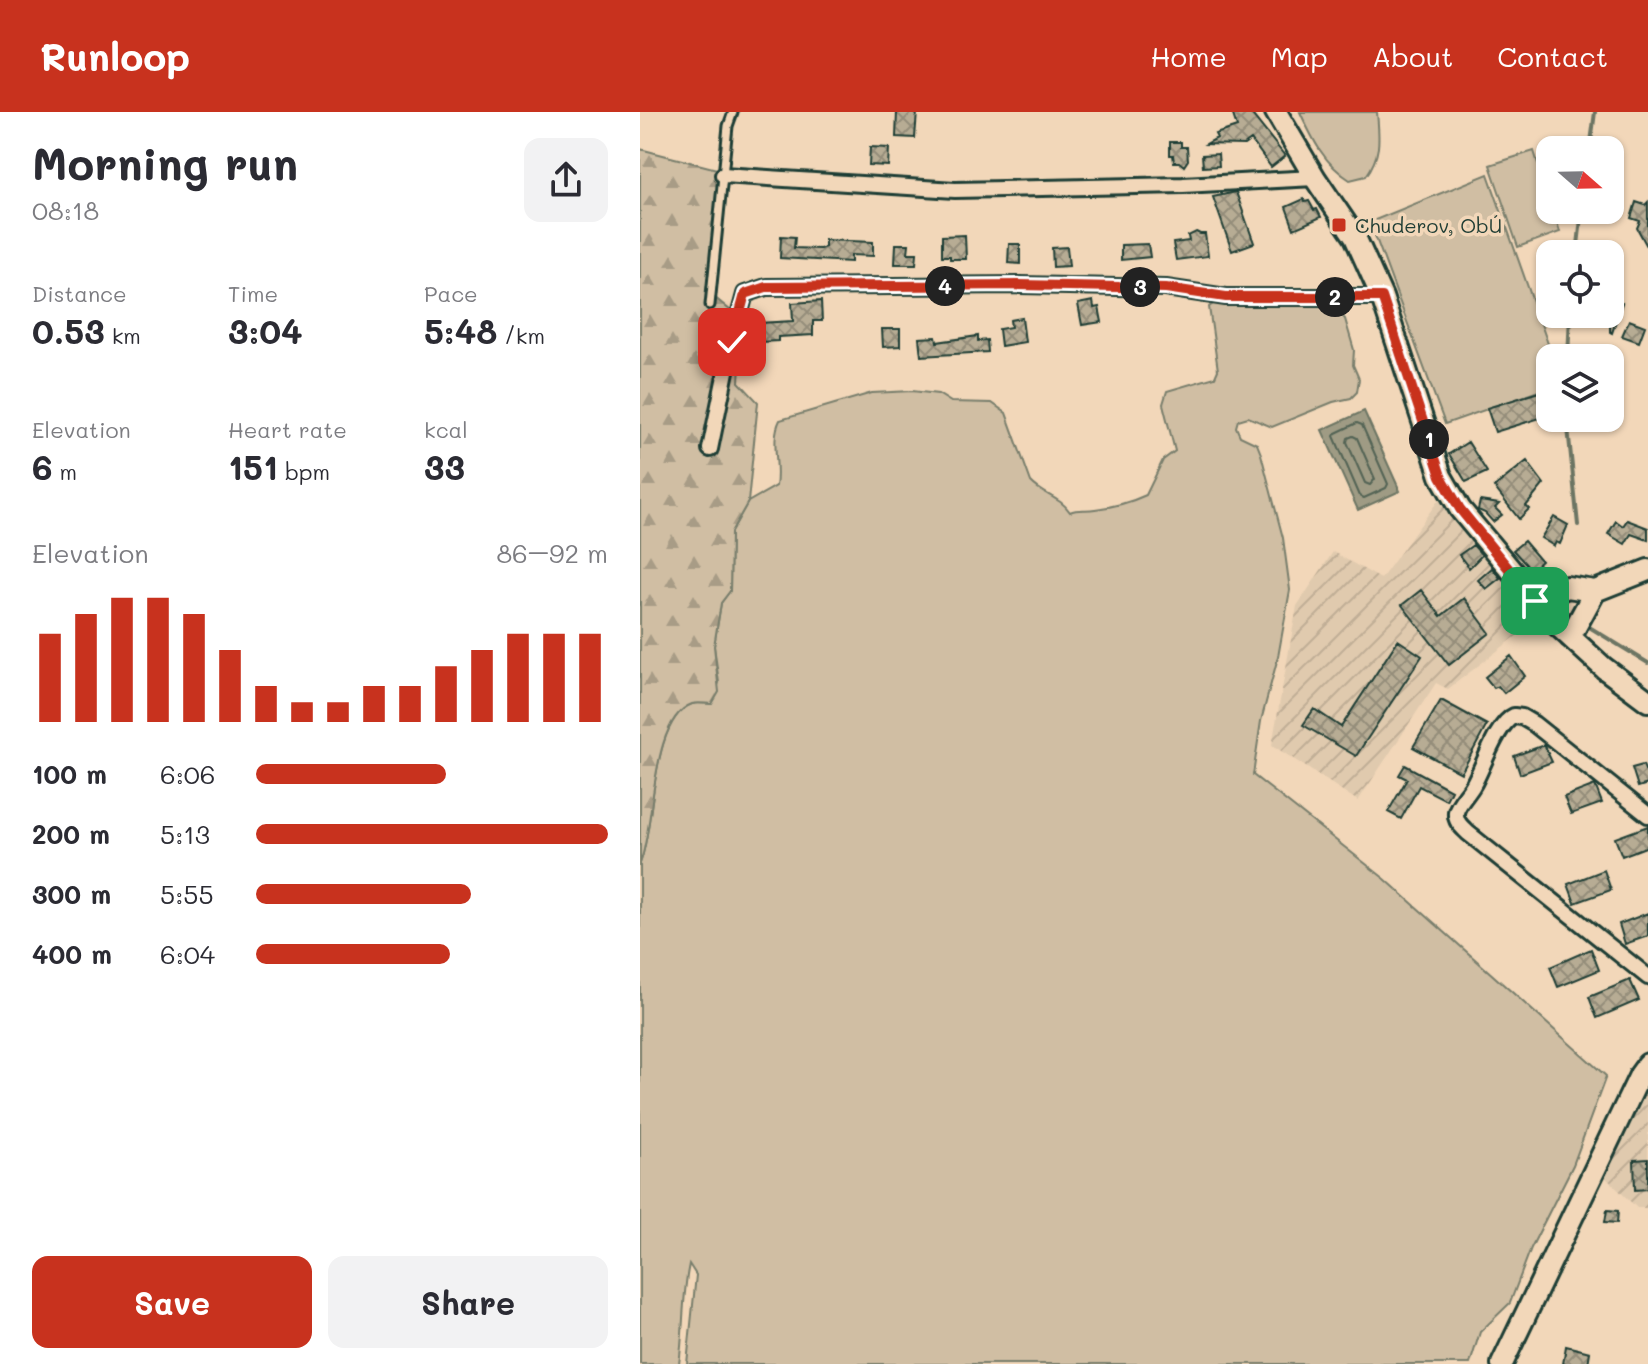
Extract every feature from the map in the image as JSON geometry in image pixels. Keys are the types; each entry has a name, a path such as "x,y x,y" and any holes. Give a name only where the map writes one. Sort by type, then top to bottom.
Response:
{"street":[{"path":"1276,112 1355,237 1382,297 1441,476 1460,509 1535,601 1579,606 1648,570"},
{"path":"723,175 955,190 1183,185 1315,178"},
{"path":"710,449 745,294 766,287 1020,285 1166,288 1226,297 1382,297"},
{"path":"1535,601 1579,606"},
{"path":"1579,606 1604,668 1648,701"},
{"path":"1648,815 1534,724 1514,716 1503,724 1456,816 1458,823 1468,833 1648,977"},
{"path":"1502,1364 1648,1064"}],"lane":[{"path":"710,305 728,126 733,112"}],"shaded area":[{"path":"1440,498 1540,618 1448,689 1436,683 1358,801 1272,745 1297,606 1333,552 1381,579"},
{"path":"1648,1090 1648,1208 1637,1208 1604,1176"}],"green space":[{"path":"1300,112 1377,112 1377,153 1366,176 1350,180 1341,174 1314,141"},
{"path":"640,149 717,169 717,262 713,296 743,321 739,382 758,402 748,502 731,532 730,591 721,603 714,646 719,692 712,704 692,704 678,714 668,730 661,751 640,863"},
{"path":"1534,151 1536,224 1557,224 1560,232 1518,247 1490,165"},
{"path":"1488,174 1536,310 1536,328 1542,328 1548,344 1536,344 1536,392 1445,424 1370,222"},
{"path":"1220,299 1301,301 1338,311 1345,319 1354,350 1353,365 1359,379 1357,392 1351,398 1333,402 1272,427 1248,417 1238,420 1236,427 1240,436 1257,444 1261,454 1283,538 1290,590 1278,657 1261,721 1253,775 1385,879 1606,1076 1573,1165 1531,1248 1510,1303 1480,1332 1470,1364 687,1364 696,1275 689,1264 679,1364 640,1364 640,863 661,751 668,730 678,714 692,704 711,704 719,683 714,646 721,603 730,591 731,532 748,502 776,486 775,444 780,420 872,393 912,391 938,394 951,402 992,403 1006,413 1031,482 1036,486 1070,512 1121,504 1146,495 1163,460 1175,451 1163,404 1167,391 1215,377 1218,370 1209,307"}],"water":[{"path":"1364,411 1400,491 1358,510 1322,430"}],"building":[{"path":"897,112 917,112 915,138 896,137"},
{"path":"1232,112 1250,112 1285,156 1271,167 1251,140 1244,145 1206,144 1217,138 1215,134 1237,127"},
{"path":"1170,142 1181,142 1181,147 1187,147 1188,160 1184,166 1174,162 1173,155 1170,155"},
{"path":"870,147 889,148 888,166 869,165"},
{"path":"1218,154 1219,166 1203,167 1202,155"},
{"path":"1236,192 1254,243 1232,251 1213,197"},
{"path":"1304,199 1314,210 1317,209 1321,217 1294,229 1286,207"},
{"path":"1636,202 1645,205 1648,202 1648,248 1637,228 1640,221 1631,218"},
{"path":"1196,232 1205,234 1208,256 1176,260 1173,243 1189,241 1188,236"},
{"path":"965,235 966,259 942,256 942,236"},
{"path":"781,236 795,237 794,248 820,249 825,247 825,240 873,242 873,256 851,255 851,262 780,258"},
{"path":"896,244 909,244 908,253 917,253 916,264 895,264"},
{"path":"1009,244 1020,244 1020,264 1008,263"},
{"path":"1148,244 1150,257 1121,260 1121,245"},
{"path":"1067,247 1069,266 1053,267 1052,248"},
{"path":"821,301 822,321 813,321 813,335 778,337 778,341 760,342 759,323 793,321 792,303"},
{"path":"1093,301 1094,308 1099,307 1102,322 1082,325 1078,304"},
{"path":"1022,318 1025,342 1001,346 999,329 1011,327 1010,320"},
{"path":"1629,320 1645,326 1639,342 1622,336"},
{"path":"882,329 900,329 900,346 883,347"},
{"path":"978,336 978,341 987,340 988,352 921,356 919,338 936,337 937,342"},
{"path":"1536,393 1536,419 1495,432 1487,408"},
{"path":"1468,442 1487,472 1466,482 1449,454"},
{"path":"1527,461 1544,484 1519,519 1494,487"},
{"path":"1480,501 1499,504 1495,508 1502,515 1493,522 1478,510"},
{"path":"1554,517 1568,525 1560,544 1556,542 1554,546 1541,538"},
{"path":"1627,520 1648,528 1648,540 1631,534 1625,544 1608,534 1616,521 1623,526"},
{"path":"1524,541 1541,561 1531,570 1513,550"},
{"path":"1473,545 1482,555 1469,568 1459,555"},
{"path":"1492,568 1500,578 1486,589 1478,580"},
{"path":"1421,590 1441,616 1464,598 1490,633 1449,665 1402,605"},
{"path":"1398,640 1422,656 1356,756 1303,725 1314,709 1341,727"},
{"path":"1511,656 1525,676 1504,693 1498,686 1494,688 1485,677"},
{"path":"1441,700 1487,725 1461,773 1413,747"},
{"path":"1544,745 1552,762 1520,774 1514,756"},
{"path":"1405,765 1451,790 1446,800 1419,786 1401,819 1388,812 1407,779 1399,775"},
{"path":"1643,765 1645,770 1648,769 1648,784 1638,787 1632,768"},
{"path":"1595,785 1602,803 1571,814 1564,797"},
{"path":"1648,826 1648,846 1622,856 1615,838"},
{"path":"1604,870 1611,890 1575,903 1568,884"},
{"path":"1648,913 1648,936 1625,944 1619,924"},
{"path":"1591,949 1599,970 1558,987 1550,967"},
{"path":"1630,980 1639,1000 1597,1018 1589,997"},
{"path":"1648,1159 1648,1189 1635,1190 1634,1160"},
{"path":"1607,1210 1618,1211 1617,1223 1605,1222"},
{"path":"1566,1346 1590,1352 1588,1364 1563,1364"}],"waterway":[{"path":"1592,136 1595,112"},
{"path":"1579,240 1580,224"},
{"path":"1569,328 1569,344"},
{"path":"1568,432 1578,525"},
{"path":"1586,625 1648,663"}],"place":[{"name":"Chuderov, ObÚ","path":"1339,225"}],"route":[{"path":"732,342 745,294 766,287 1020,285 1166,288 1226,297 1382,297 1441,476 1460,509 1535,601"}]}
